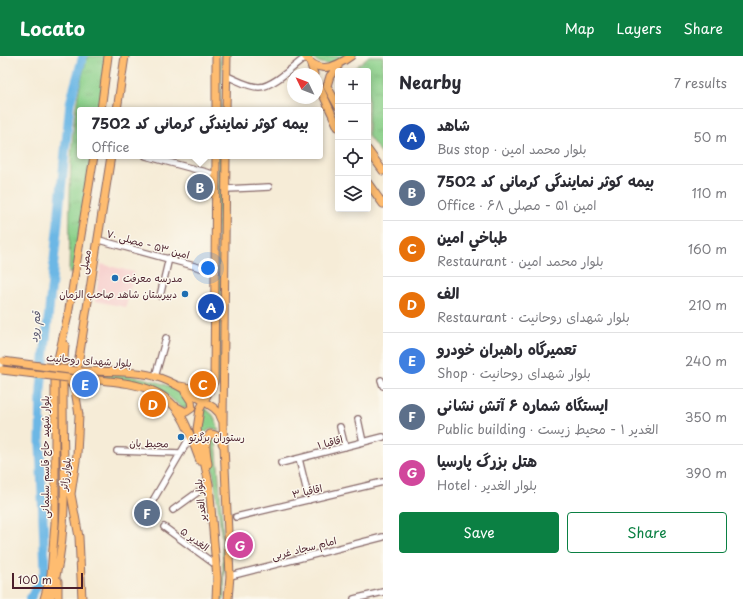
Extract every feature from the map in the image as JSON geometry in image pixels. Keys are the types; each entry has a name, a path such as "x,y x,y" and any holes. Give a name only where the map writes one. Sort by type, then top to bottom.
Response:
{"main road":[{"path":"101,107 108,56"},
{"path":"117,107 124,56"},
{"path":"216,56 216,107"},
{"path":"226,107 227,56"},
{"path":"337,104 327,86 330,76 339,65 351,56"},
{"path":"307,58 325,68 339,65"},
{"path":"307,58 311,68"},
{"path":"323,95 335,121"},
{"path":"371,154 383,171"},
{"name":"بلوار شهید حاج قاسم سلیمانی","path":"50,599 58,570 63,484 62,373 68,314 94,159"},
{"name":"مصلی","path":"77,371 111,159"},
{"name":"بلوار الغدیر","path":"216,159 214,373 212,386 198,418 197,429 209,484 216,565 216,599"},
{"path":"226,159 223,424 230,576 228,599"},
{"path":"371,187 383,204"},
{"name":"بلوار شهید حاج قاسم سلیمانی","path":"44,599 51,574 55,523 56,473 54,372 68,314"},
{"name":"بلوار شهدای روحانیت","path":"1,361 77,371 137,373 155,377 174,385"},
{"name":"بلوار شهدای روحانیت","path":"1,371 144,387 164,397 173,405"},
{"path":"174,385 200,388 209,384 214,373"},
{"name":"بلوار زائر","path":"68,378 75,390 79,415 77,454 71,494 79,537 82,599"},
{"path":"174,385 204,402 219,413 223,424"},
{"path":"212,386 216,392 224,388"},
{"path":"173,405 186,412 192,408 191,401 184,390"},
{"path":"173,405 190,437 209,484"},
{"path":"209,484 206,442 210,434 215,434 219,437 224,452"},
{"path":"58,570 58,599"}],"street":[{"path":"227,76 252,86 261,87 270,84 307,58"},
{"path":"156,159 216,176"},
{"path":"226,189 269,187"},
{"name":"امین ۵۳ - مصلی ۷۰","path":"98,240 169,258 216,272"},
{"path":"160,296 169,258"},
{"path":"155,377 166,338"},
{"path":"381,380 383,386"},
{"path":"358,419 363,442"},
{"path":"340,427 345,447"},
{"path":"148,509 190,437"},
{"name":"اقاقیا ۱","path":"281,463 383,437"},
{"name":"محیط بان","path":"116,452 181,452"},
{"path":"299,459 310,500"},
{"name":"اقاقیا ۳","path":"236,517 383,482"},
{"path":"173,510 209,484"},
{"name":"الغدیر ۵","path":"164,528 216,565"},
{"name":"امام سجاد غربی","path":"230,576 383,537"},
{"path":"354,599 383,592"}],"shaded area":[{"path":"101,264 134,272 126,307 95,301"}],"green space":[{"path":"88,56 106,56 99,107 77,107 77,159 92,159 73,273 69,273 71,163 76,107"},
{"path":"219,56 222,56 222,107 218,107"},
{"path":"311,56 345,56 332,63 324,64 315,60"},
{"path":"369,56 383,56 383,156 371,140 371,68 355,68"},
{"path":"218,159 221,159 221,369 220,386 215,386"},
{"path":"86,374 112,374 156,381 180,393 189,402 188,408 180,406 163,391 146,383 103,378"},
{"path":"205,408 213,415 219,431 212,428 206,432 204,439 205,448 200,426"},
{"path":"213,436 216,439 225,559 224,599 221,599 223,581 222,542 209,444 210,438"}],"waterway":[{"name":"قم رود","path":"30,599 45,571 40,442 41,389 70,103 83,56"}],"place":[{"name":"بیمه کوثر نمایندگی کرمانی کد 7502","path":"200,187"},
{"name":"مدرسه معرفت","path":"115,278"},
{"name":"دبیرستان شاهد صاحب الزمان","path":"185,294"},
{"name":"شاهد","path":"211,307"},
{"name":"تعمیرگاه راهبران خودرو","path":"85,384"},
{"name":"طباخي امين","path":"203,384"},
{"name":"الف","path":"153,404"},
{"name":"رستوران برگرتو","path":"181,437"},
{"name":"ایستگاه شماره ۶ آتش نشانی","path":"147,513"},
{"name":"هتل بزرگ پارسیا","path":"240,545"}]}
